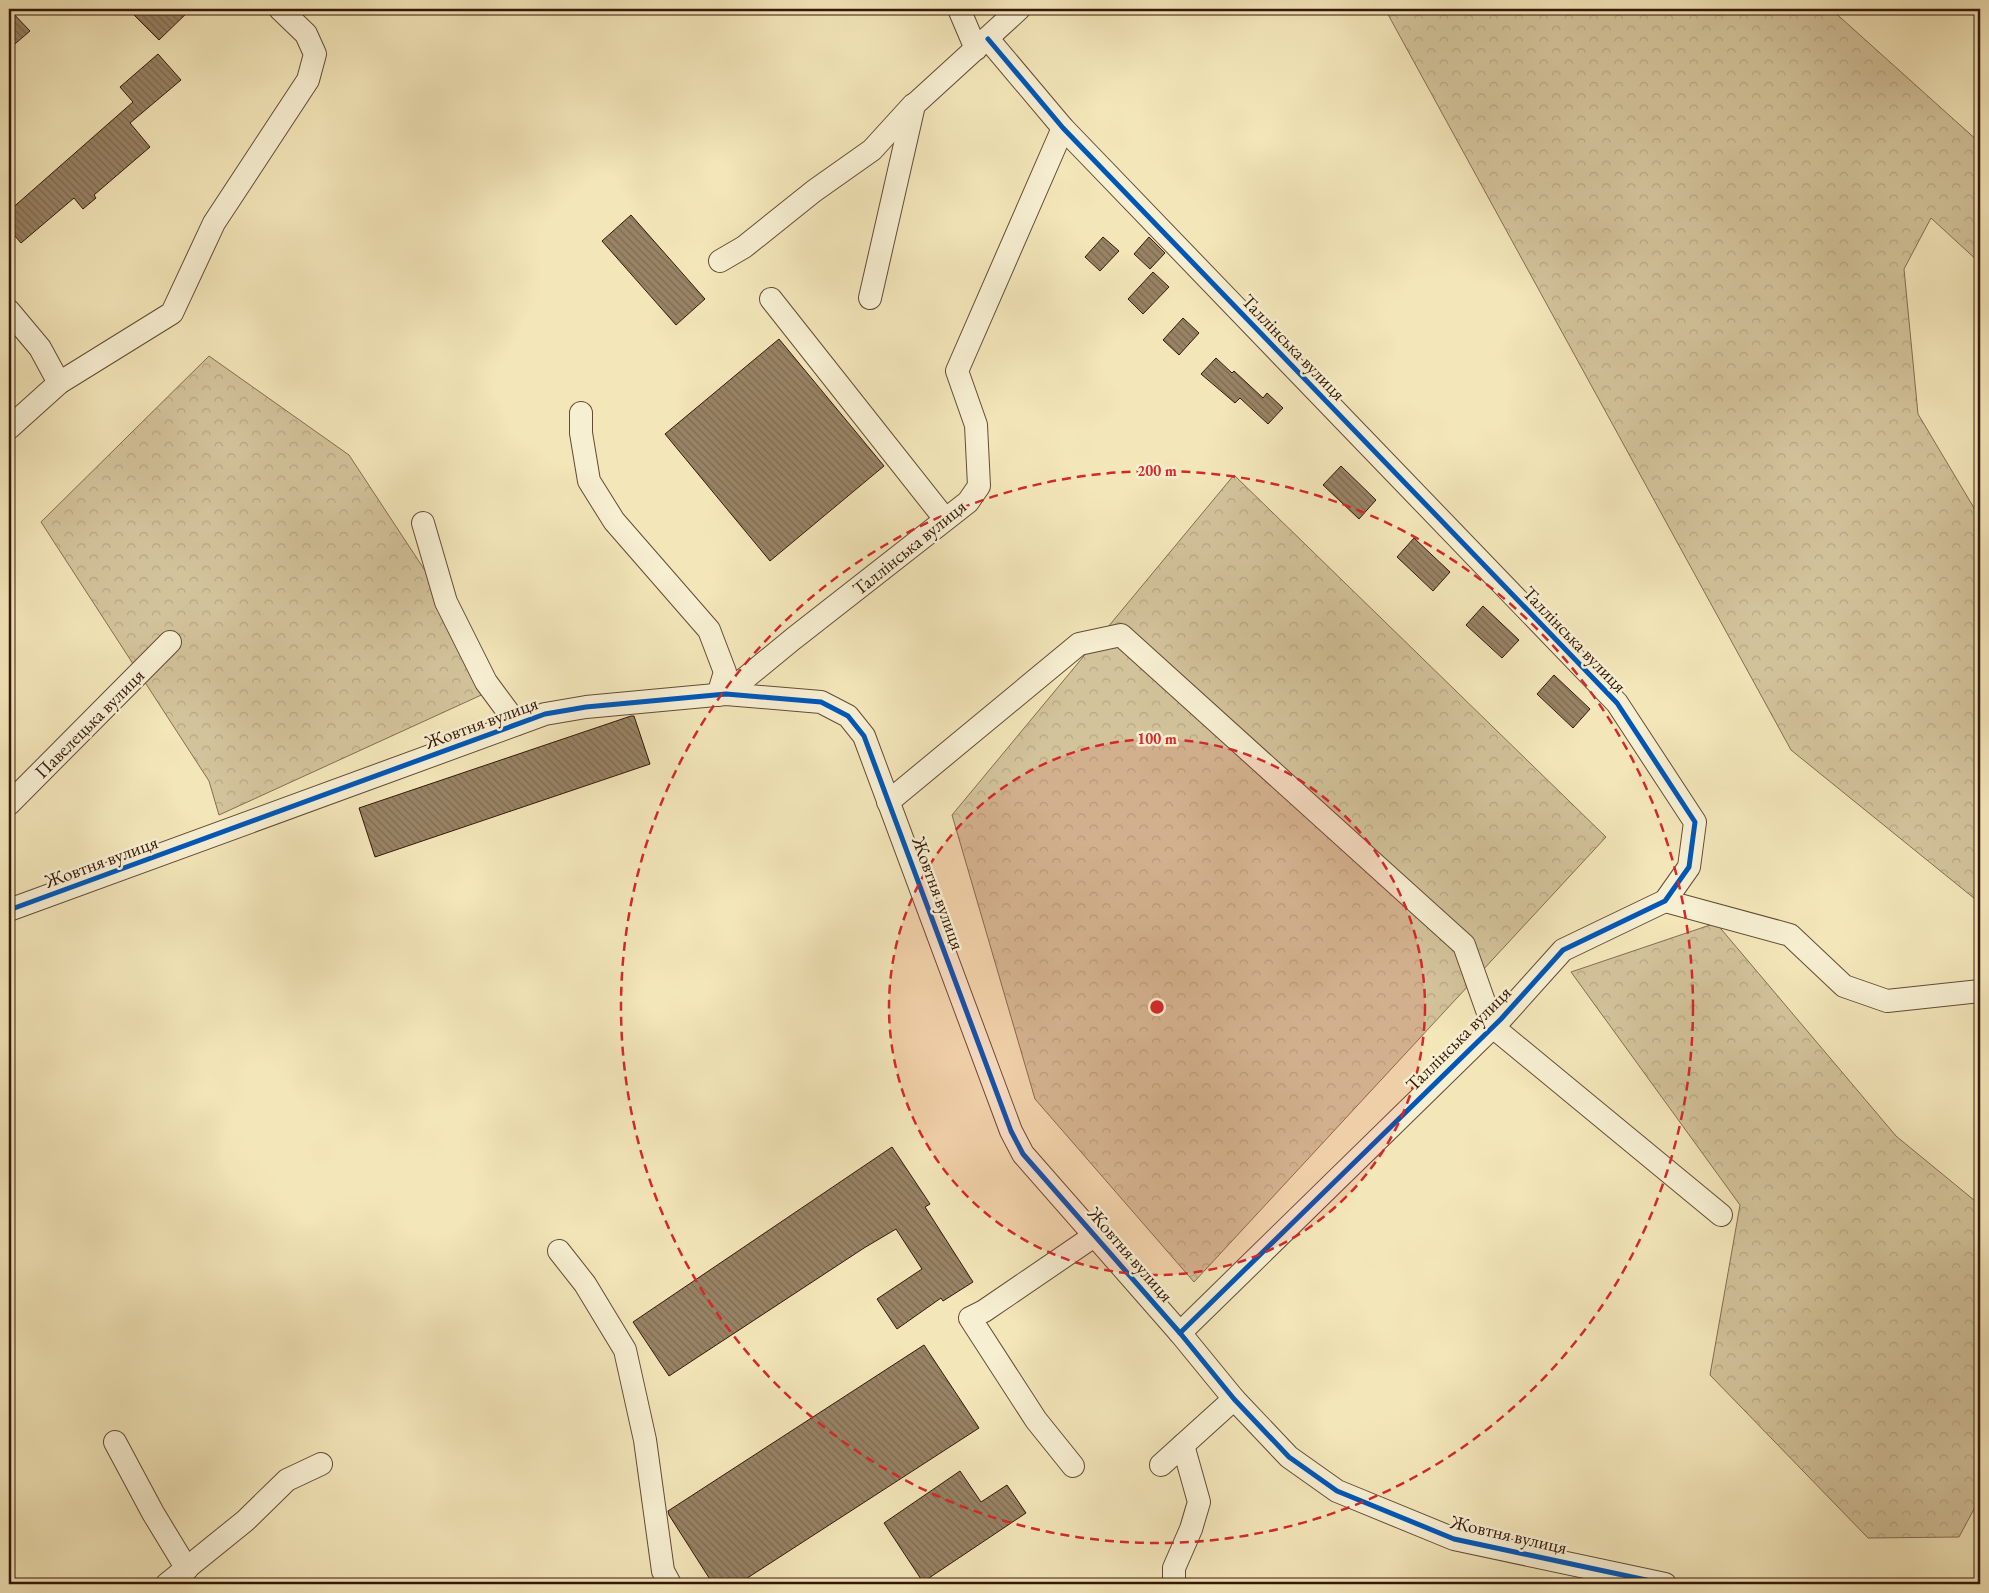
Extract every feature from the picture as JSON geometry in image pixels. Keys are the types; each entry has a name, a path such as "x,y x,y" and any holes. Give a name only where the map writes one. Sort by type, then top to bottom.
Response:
{"street":[{"path":"9,428 60,383 172,313 214,223 308,80 315,54 306,34 280,9"},
{"name":"Таллінська вулиця","path":"958,9 982,44 1617,703 1695,822 1689,868 1665,901 1563,950 1493,1027 1180,1332"},
{"path":"720,261 744,247 814,191 872,150 914,104 1019,9"},
{"path":"870,298 914,104"},
{"name":"Таллінська вулиця","path":"722,694 968,502 978,486 976,426 958,371 1063,128"},
{"path":"772,299 945,519"},
{"path":"9,311 40,348 60,383"},
{"path":"581,413 581,433 589,481 614,521 709,630 725,672 722,694"},
{"path":"423,523 446,602 486,682 518,724"},
{"path":"888,802 1079,644 1121,635 1464,944 1493,1027 1721,1215"},
{"name":"Павелецька вулиця","path":"9,804 170,642"},
{"name":"Жовтня вулиця","path":"9,910 545,714 586,706 722,694 821,702 848,716 864,736 1011,1131 1023,1154 1180,1332 1234,1399 1289,1457 1337,1491 1454,1539 1665,1584"},
{"path":"1665,901 1790,935 1844,986 1887,1001 1980,991"},
{"path":"1073,1466 1036,1420 970,1318 984,1311 1094,1236"},
{"path":"559,1251 584,1284 624,1350 645,1440 663,1571 670,1584"},
{"path":"1160,1465 1234,1399"},
{"path":"115,1442 153,1513 187,1570"},
{"path":"1174,1584 1174,1568 1191,1529 1199,1502 1183,1445"},
{"path":"167,1584 187,1570 244,1521 286,1480 321,1464"}],"green space":[{"path":"1385,9 1831,9 1980,143 1980,263 1931,218 1904,269 1918,414 1980,518 1980,903 1791,750"},
{"path":"209,356 349,455 501,686 219,815 209,781 41,522"},
{"path":"1234,475 1606,837 1194,1282 1035,1099 952,815"},
{"path":"1716,923 1896,1136 1980,1205 1980,1498 1959,1537 1868,1538 1710,1375 1740,1205 1571,972"}],"building":[{"path":"9,9 30,31 9,49"},
{"path":"128,9 191,9 159,40"},
{"path":"158,54 181,80 130,123 150,147 94,195 96,198 83,209 74,198 21,243 9,229 9,211 133,102 120,87"},
{"path":"631,215 705,299 676,325 602,241"},
{"path":"1103,237 1119,251 1100,271 1085,257"},
{"path":"1149,237 1165,253 1150,269 1134,254"},
{"path":"1153,272 1169,287 1143,314 1128,299"},
{"path":"1183,318 1199,333 1179,355 1163,340"},
{"path":"779,339 884,466 770,561 665,434"},
{"path":"1216,358 1232,373 1234,371 1263,398 1267,393 1283,408 1268,424 1240,398 1235,403 1201,374"},
{"path":"1341,466 1376,500 1359,519 1323,485"},
{"path":"1414,538 1450,572 1433,591 1397,557"},
{"path":"1483,606 1519,640 1502,658 1466,625"},
{"path":"1554,675 1590,709 1573,728 1537,694"},
{"path":"634,716 650,764 375,857 359,808"},
{"path":"892,1147 930,1204 925,1207 973,1282 943,1301 941,1298 897,1329 877,1299 922,1269 896,1229 669,1376 633,1322"},
{"path":"924,1345 979,1428 738,1584 713,1584 668,1511"},
{"path":"960,1471 981,1502 1007,1485 1026,1513 923,1582 884,1523"}],"cycle path":[{"path":"988,39 1063,128 1617,703 1695,822 1689,867 1665,901 1563,950 1501,1019 1180,1333"},
{"path":"9,910 545,714 586,707 726,694 821,702 848,716 864,736 1011,1131 1023,1154 1180,1333 1234,1399 1289,1457 1337,1491 1454,1539 1665,1584"}]}
